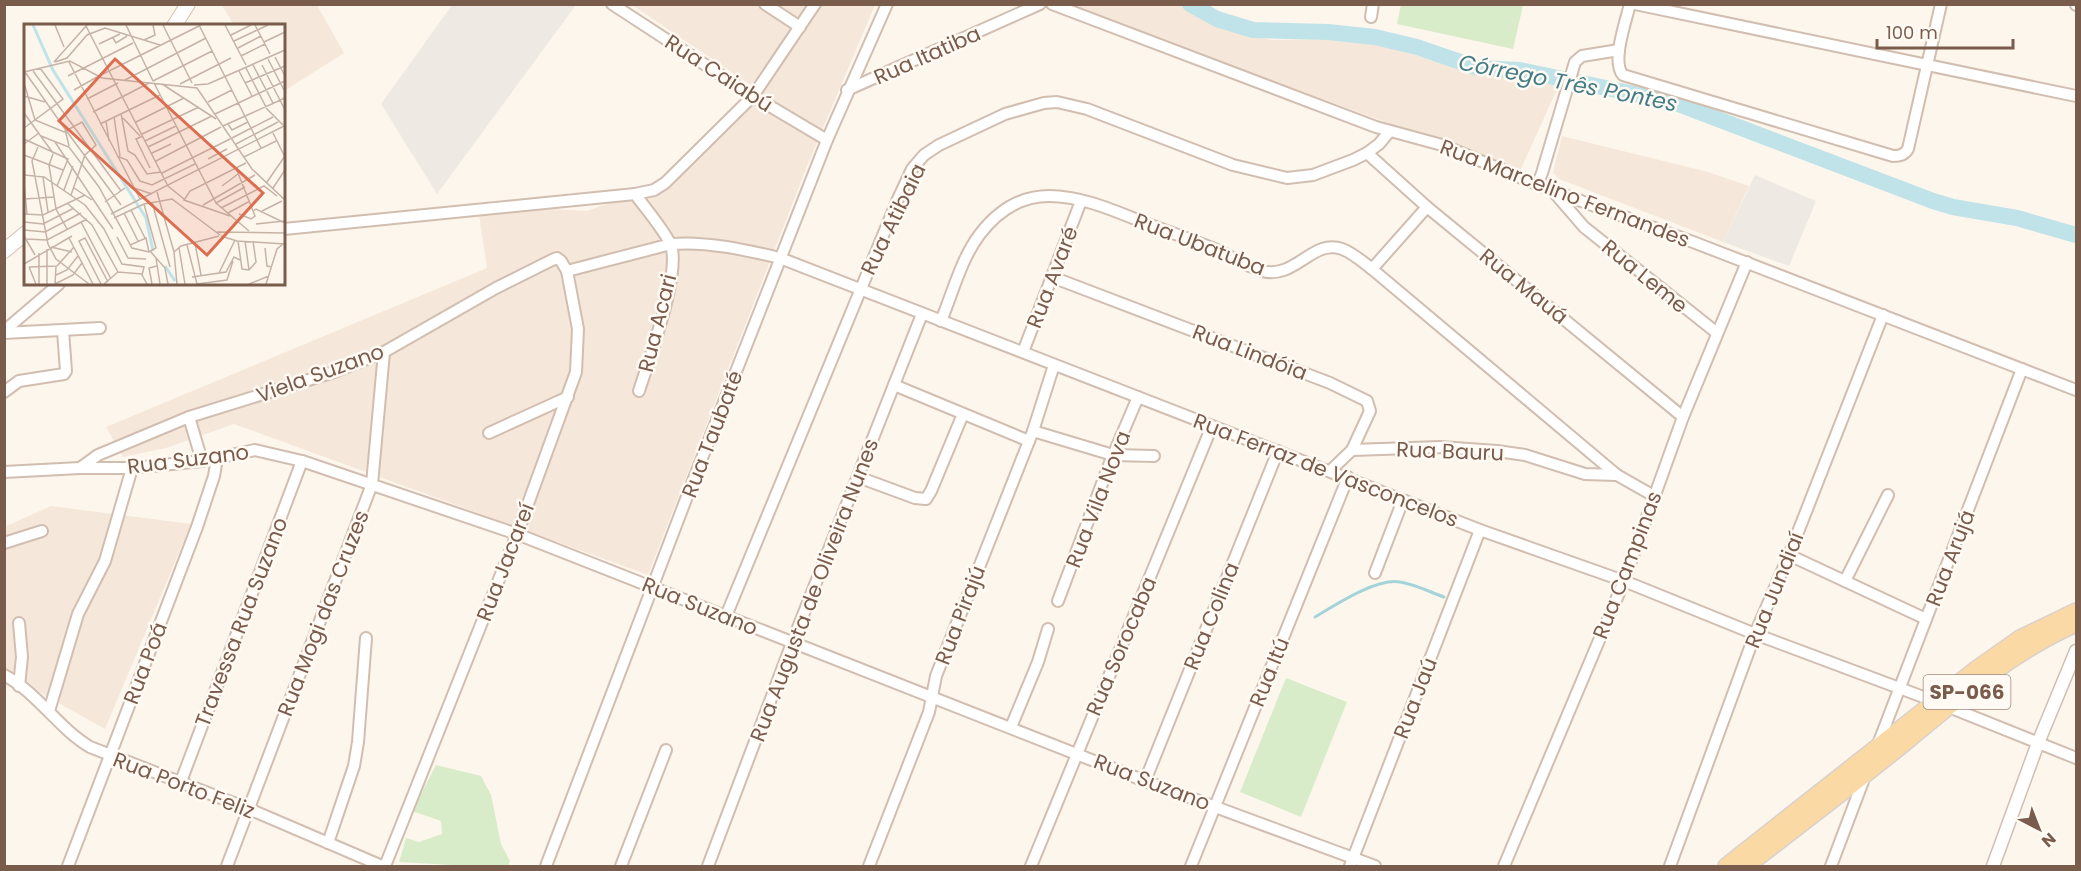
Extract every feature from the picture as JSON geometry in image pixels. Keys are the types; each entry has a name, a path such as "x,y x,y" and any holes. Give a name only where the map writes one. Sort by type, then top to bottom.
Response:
{"main road":[{"path":"175,24 185,6"},
{"path":"4,252 24,236"},
{"path":"4,252 24,247"},
{"name":"SP-066","path":"1747,867 1866,773 1976,669 2020,638 2076,611"},
{"name":"SP-066","path":"1726,867 1877,747 2014,656 2046,637 2076,624"}],"street":[{"name":"Rua Caiabú","path":"612,4 753,96 827,140"},
{"path":"765,4 800,27"},
{"path":"285,229 635,194 654,189 671,178 753,96 815,4"},
{"name":"Rua Taubaté","path":"546,867 780,258 847,90 887,4"},
{"name":"Rua Itatiba","path":"847,90 1040,4"},
{"name":"Rua Marcelino Fernandes","path":"1052,4 1389,132 1442,146 1551,190 1747,262 2076,390"},
{"path":"1371,17 1373,4"},
{"path":"1941,4 1928,64 1908,149 1904,154 1893,156 1623,75 1618,67 1619,50 1633,4 1928,64 2076,96"},
{"path":"1538,183 1575,62 1587,54 1619,50"},
{"name":"Rua Atibaia","path":"726,616 859,289 912,169 924,155 939,145 1005,114 1044,102 1057,102 1087,109 1233,165 1287,178 1312,175 1367,153 1389,132"},
{"name":"Rua Mauá","path":"1367,153 1427,207 1683,417"},
{"name":"Rua Leme","path":"1551,190 1584,227 1717,333"},
{"name":"Rua Acari","path":"635,194 671,244 672,269 665,308 639,391"},
{"name":"Rua Ubatuba","path":"941,321 964,260 978,236 1003,210 1015,204 1049,196 1095,204 1204,245 1263,271 1287,270 1317,251 1329,247 1342,249 1372,269 1617,476 1654,496"},
{"name":"Rua Avaré","path":"1023,352 1081,201"},
{"path":"1372,269 1427,207"},
{"name":"Rua Ferraz de Vasconcelos","path":"567,271 671,244 685,243 717,246 780,258 1480,530 1624,581 2076,758"},
{"name":"Viela Suzano","path":"80,468 98,455 189,417 334,372 384,352 496,288 552,260 557,258 567,271"},
{"name":"Rua Campinas","path":"1504,867 1624,581 1683,417 1747,262"},
{"name":"Rua Jacareí","path":"383,867 517,534 576,372 578,329 567,271"},
{"name":"Rua Lindóia","path":"1052,277 1330,383 1367,401 1371,411 1352,450 1330,471"},
{"path":"4,332 58,285"},
{"name":"Rua Augusta de Oliveira Nunes","path":"708,867 792,643 922,314"},
{"name":"Rua Jundiaí","path":"1670,867 1755,634 1789,555 1883,315"},
{"path":"4,332 100,328"},
{"path":"4,392 19,381 64,374 66,370 63,331"},
{"name":"Rua Mogi das Cruzes","path":"227,867 372,484 384,352"},
{"name":"Rua Pirajú","path":"869,867 929,712 936,676 1031,436 1054,365"},
{"name":"Rua Arujá","path":"1877,747 2022,369"},
{"path":"894,385 963,414 1031,436 1113,455 1154,456"},
{"path":"489,433 568,397"},
{"name":"Rua Vila Nova","path":"1058,601 1113,455 1138,397"},
{"path":"858,477 915,498 926,499 963,414"},
{"path":"189,417 202,461"},
{"name":"Rua Sorocaba","path":"1031,867 1212,426"},
{"name":"Rua Bauru","path":"1352,450 1440,447 1497,451 1525,456 1586,474 1617,476"},
{"name":"Rua Suzano","path":"4,472 132,468 202,461 255,450 302,461 517,534 1351,862 1375,867"},
{"name":"Rua Colina","path":"1145,781 1278,451"},
{"name":"Rua Poá","path":"68,867 198,527 214,476 217,458"},
{"name":"Travessa Rua Suzano","path":"180,784 302,461"},
{"path":"49,711 78,614 105,561 132,468"},
{"name":"Rua Itú","path":"1191,867 1348,477"},
{"path":"1845,581 1888,495"},
{"path":"1375,573 1403,500"},
{"name":"Rua Jaú","path":"1351,862 1480,530"},
{"path":"4,543 42,531"},
{"path":"1789,555 1926,619"},
{"path":"19,623 22,657 19,686"},
{"path":"1011,727 1038,662 1048,629"},
{"path":"328,843 354,766 366,638"},
{"path":"1993,867 2038,743 2076,651"},
{"name":"Rua Porto Feliz","path":"4,675 49,711 78,740 109,756 249,809 383,867"},
{"path":"621,867 666,750"},
{"path":"1831,867 1866,773"}],"shaded area":[{"path":"222,5 317,5 344,53 285,90 285,24 233,24"},
{"path":"452,5 576,5 437,194 381,104"},
{"path":"632,5 875,5 809,161 648,575 234,424 166,448 123,457 106,427 487,268 479,215 532,208 587,211 673,180 764,94"},
{"path":"1064,5 1179,5 1243,34 1272,40 1359,39 1471,71 1559,85 1520,171"},
{"path":"1562,136 1708,172 1749,186 1723,242 1559,179 1553,173"},
{"path":"1755,175 1816,201 1789,266 1723,242"},
{"path":"51,506 191,524 105,729 5,673 4,527"}],"green space":[{"path":"1401,4 1523,5 1513,49 1397,24"},
{"path":"1286,678 1347,702 1301,817 1240,792"},
{"path":"436,765 481,776 491,795 501,844 510,861 508,866 399,862 406,838 419,842 442,834 441,821 412,811"}],"waterway":[{"name":"Córrego Três Pontes","path":"1190,4 1217,19 1253,30 1328,32 1375,37 1417,47 1478,68 1520,70 1673,102 1933,201 1953,207 2017,218 2076,235"},
{"path":"1315,617 1368,588 1390,582 1411,584 1444,597"}]}
